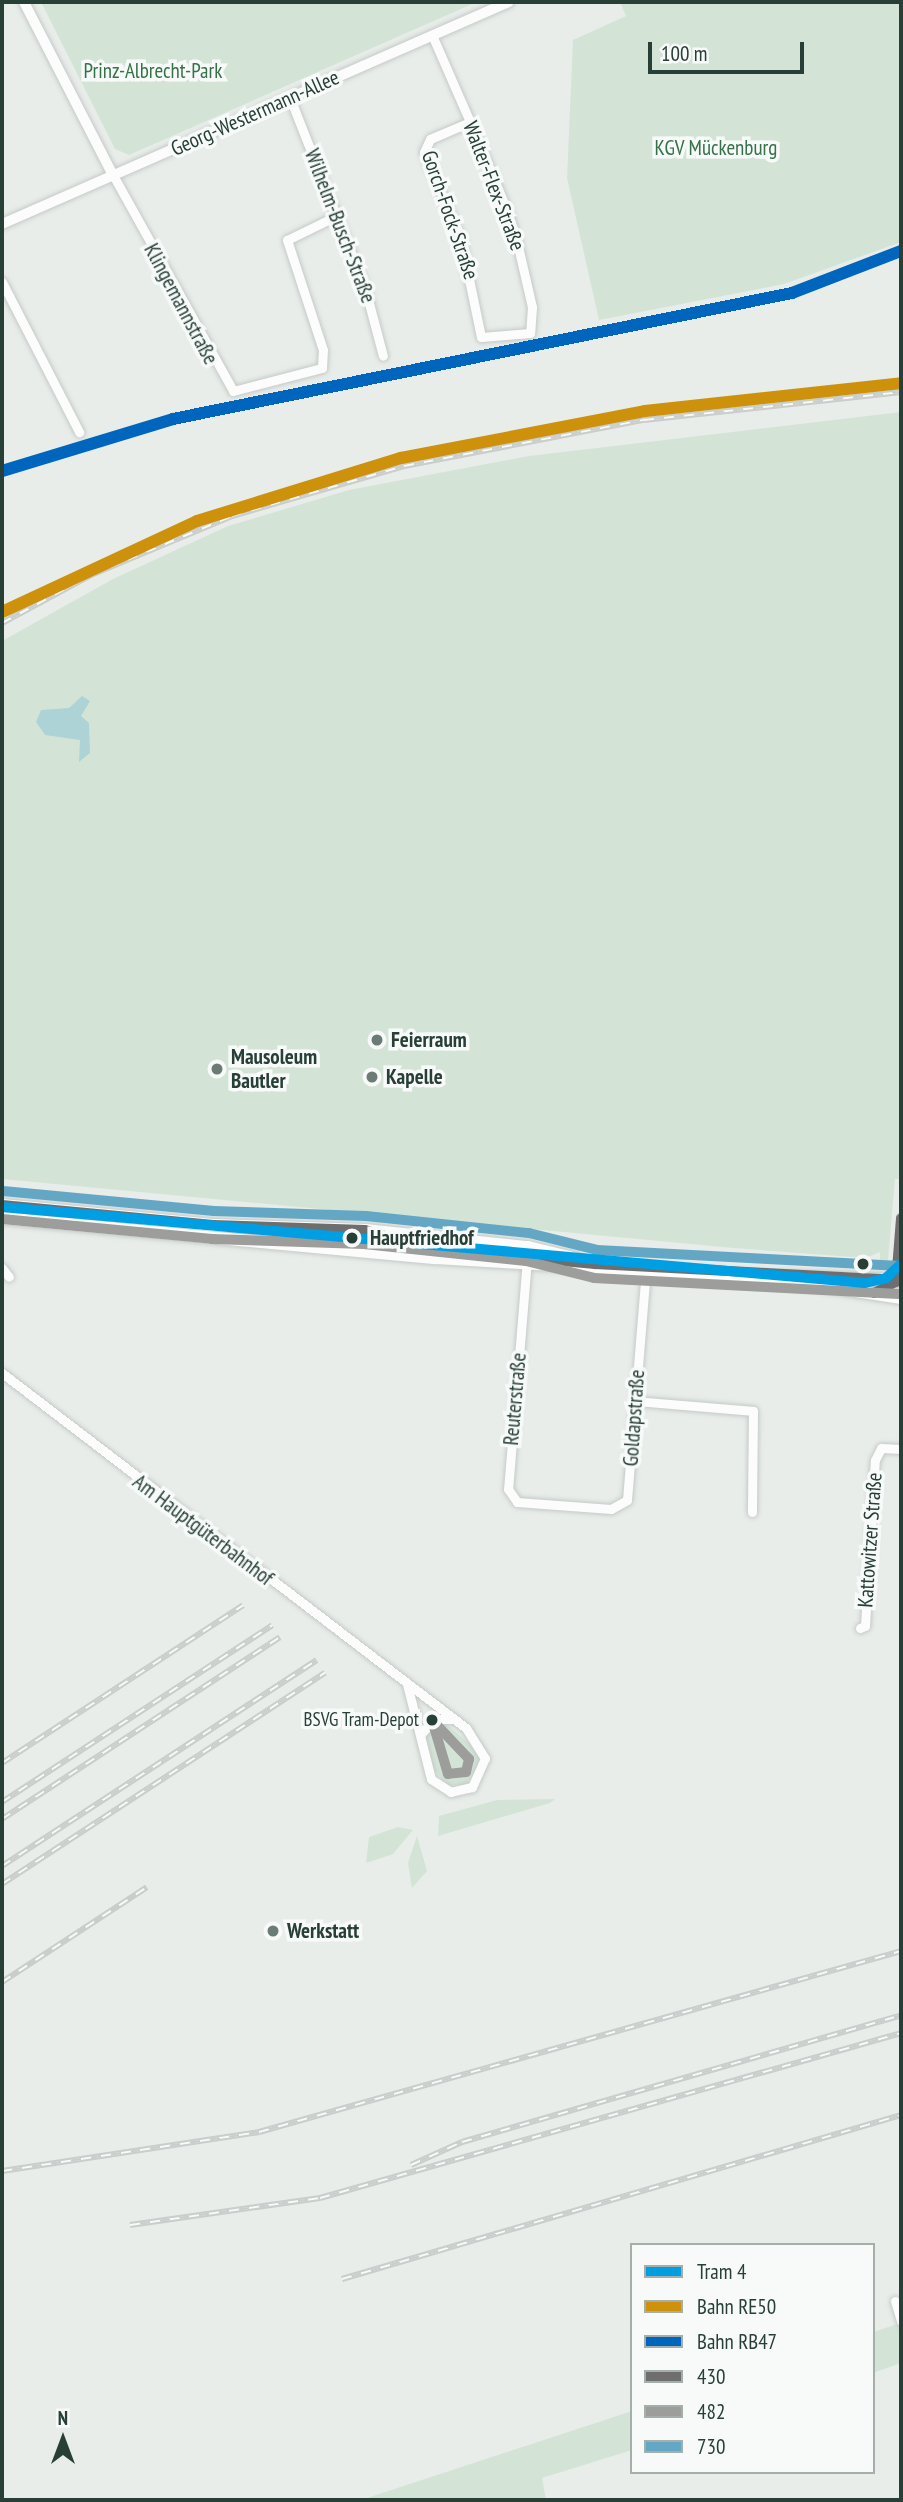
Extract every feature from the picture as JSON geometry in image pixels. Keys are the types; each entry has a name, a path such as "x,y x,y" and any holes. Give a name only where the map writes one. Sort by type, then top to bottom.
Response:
{"main road":[{"path":"2,1205 402,1234 527,1247 595,1264"},
{"path":"2,1218 526,1265 595,1264 772,1278 901,1298"},
{"path":"400,1255 402,1234"},
{"path":"772,1278 901,1280"}],"street":[{"path":"24,2 113,175"},
{"name":"Georg-Westermann-Allee","path":"2,224 509,2"},
{"name":"Walter-Flex-Straße","path":"432,35 470,122 517,242 533,330 481,337"},
{"name":"Wilhelm-Busch-Straße","path":"290,98 338,215 383,356"},
{"name":"Gorch-Fock-Straße","path":"470,122 423,147 461,240 481,337"},
{"name":"Klingemannstraße","path":"113,175 226,389 273,382 322,368 323,351 287,240 338,215"},
{"path":"2,282 79,432"},
{"name":"Reuterstraße","path":"527,1247 508,1489 517,1502 561,1505"},
{"name":"Goldapstraße","path":"561,1505 611,1509 627,1500 646,1267"},
{"path":"2,1268 9,1277"},
{"name":"Am Hauptgüterbahnhof","path":"2,1373 457,1721 484,1756 483,1772 472,1787 455,1792 435,1784 420,1742 419,1712 407,1684"},
{"path":"635,1401 753,1411 752,1512"},
{"name":"Kattowitzer Straße","path":"860,1628 865,1626 881,1448 901,1448"},
{"path":"420,1742 433,1720 457,1721"},
{"path":"895,2301 901,2321"}],"green space":[{"name":"Prinz-Albrecht-Park","path":"41,2 477,2 129,155 115,149"},
{"name":"KGV Mückenburg","path":"620,2 901,2 901,242 784,284 599,320 567,178 573,40 626,16"},
{"name":"Hauptfriedhof","path":"901,412 901,1179 895,1179 888,1260 880,1261 880,1252 865,1258 733,1248 2,1179 2,641 113,579 228,526 349,490 529,456"},
{"path":"445,1723 477,1750 480,1764 465,1785 448,1785 433,1769 425,1736"},
{"path":"555,1799 550,1803 438,1836 439,1816 497,1800"},
{"path":"398,1827 413,1830 393,1854 366,1863 369,1837"},
{"path":"417,1836 427,1871 412,1888 408,1863"},
{"path":"901,2323 901,2363 875,2372 875,2331"},
{"path":"630,2412 630,2451 542,2478 546,2500 361,2500"}],"water":[{"path":"82,696 90,701 81,716 89,723 90,753 79,762 80,740 45,735 36,722 41,710 69,708"}],"railway":[{"path":"2,623 91,575 232,516 404,466 644,420 901,392"},
{"path":"2,1763 243,1605"},
{"path":"2,1802 272,1625"},
{"path":"2,1819 280,1637"},
{"path":"2,1866 317,1660"},
{"path":"2,1884 325,1673"},
{"path":"2,1982 147,1887"},
{"path":"2,2171 259,2132 901,1951"},
{"path":"411,2165 462,2142 901,2015"},
{"path":"130,2225 320,2198 901,2033"},
{"path":"342,2279 901,2115"}],"tram line":[{"name":"4","path":"2,1207 865,1283 886,1278 901,1264"}],"rail line":[{"name":"RB47","path":"2,471 173,419 792,293 901,251"},
{"name":"RE50","path":"2,612 197,521 401,458 645,411 901,383"}],"transit line":[{"name":"730","path":"3,1191 214,1211 366,1216 529,1233 597,1250 901,1266"},
{"name":"430","path":"2,1205 213,1225 365,1230 429,1249 595,1264 901,1280"},
{"name":"430","path":"874,1293 896,1282 901,1218"},
{"name":"482","path":"2,1219 212,1239 364,1244 526,1261 594,1278 900,1294"},
{"name":"482","path":"432,1720 469,1759 466,1772 448,1774 432,1720"}],"place":[{"name":"Feierraum","path":"377,1040"},
{"name":"Mausoleum Bautler","path":"217,1069"},
{"name":"Kapelle","path":"372,1077"},
{"name":"Hauptfriedhof","path":"352,1238"},
{"name":"BSVG Tram-Depot","path":"432,1720"},
{"name":"Werkstatt","path":"273,1931"}]}
